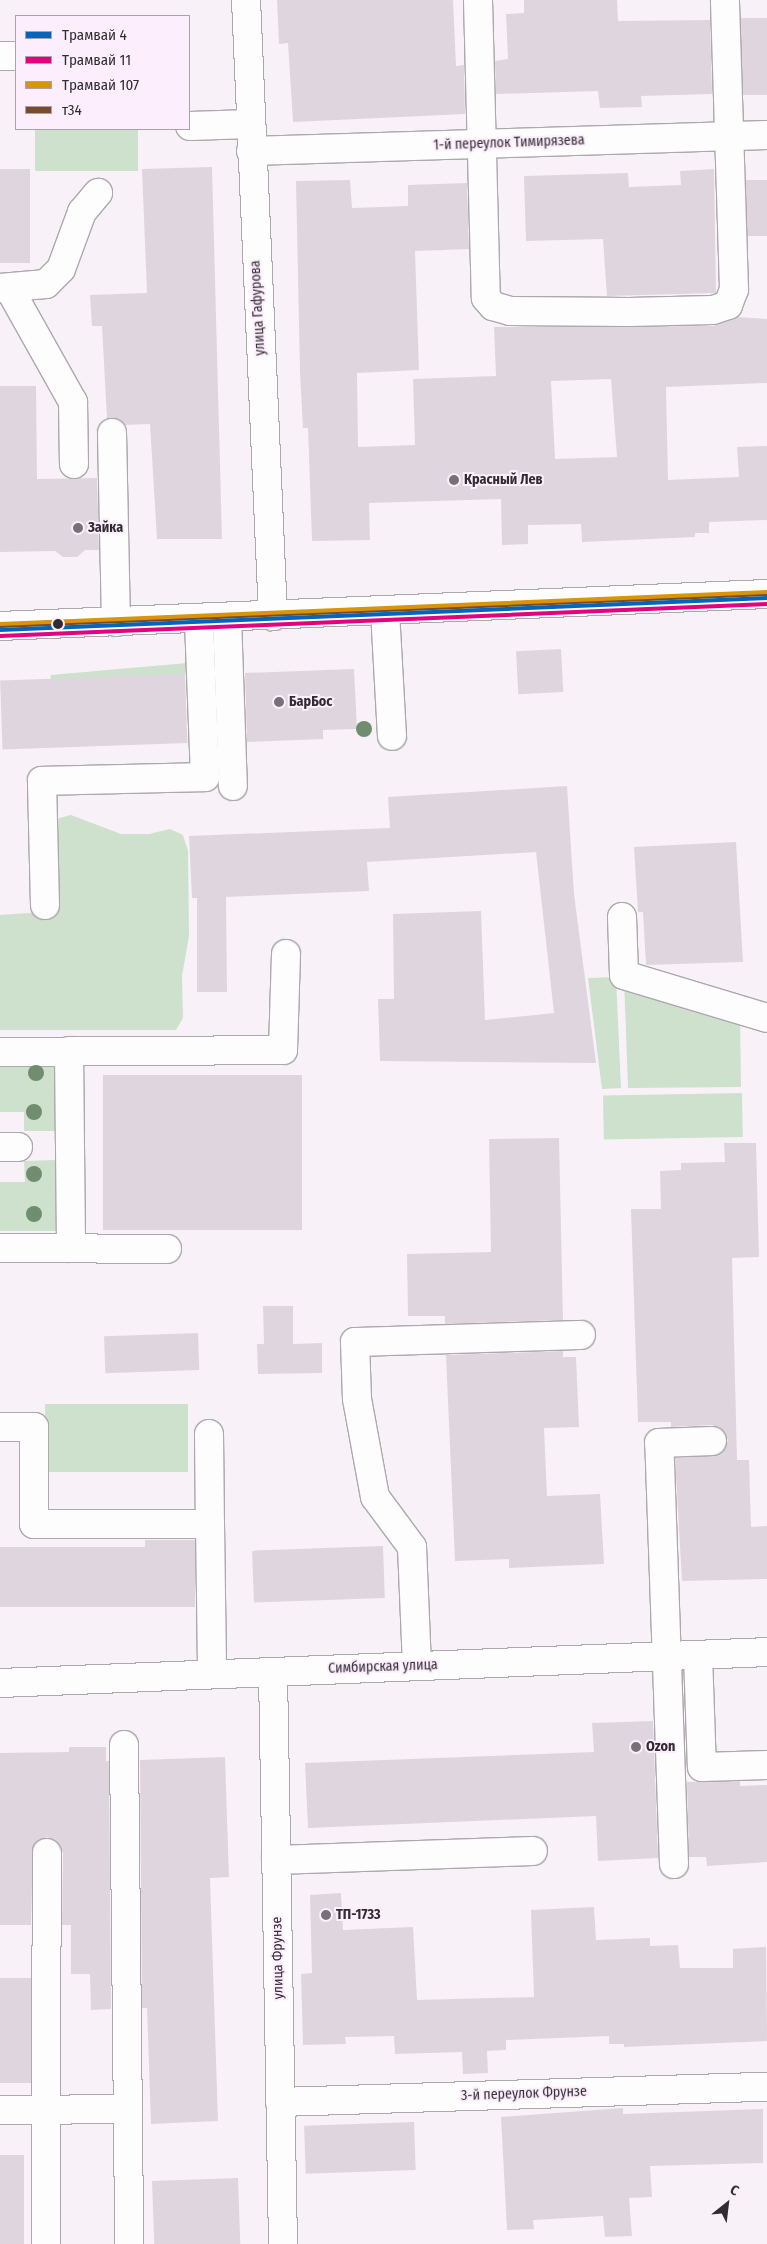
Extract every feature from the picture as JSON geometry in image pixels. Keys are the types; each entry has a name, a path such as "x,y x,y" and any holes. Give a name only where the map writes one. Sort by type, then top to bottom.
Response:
{"street":[{"name":"улица Гафурова","path":"246,0 251,151 274,616"},
{"path":"478,0 480,144 486,298 493,306 510,311 714,310 728,305 734,289 725,0"},
{"path":"0,56 15,56"},
{"path":"190,126 250,124"},
{"name":"1-й переулок Тимирязева","path":"251,151 767,135"},
{"path":"74,464 72,402 5,288 46,284 62,269 82,212 98,193"},
{"path":"112,433 116,622"},
{"path":"0,626 767,598"},
{"path":"385,611 392,736"},
{"path":"227,618 233,786"},
{"path":"45,905 42,781 205,777 199,619"},
{"path":"622,917 624,975 767,1018"},
{"path":"0,1052 283,1050 286,954"},
{"path":"69,1051 71,1248"},
{"path":"0,1248 167,1249"},
{"path":"417,1666 412,1548 375,1497 357,1399 356,1342 581,1335"},
{"path":"0,1428 34,1427 34,1524 210,1524"},
{"path":"209,1434 212,1674"},
{"path":"674,1864 659,1443 712,1441"},
{"name":"Симбирская улица","path":"0,1683 767,1652"},
{"path":"698,1655 702,1767 767,1765"},
{"name":"улица Фрунзе","path":"273,1672 282,2244"},
{"path":"124,1746 129,2244"},
{"path":"276,1860 533,1851"},
{"path":"46,1853 46,2244"},
{"name":"3-й переулок Фрунзе","path":"280,2102 767,2086"},
{"path":"0,2110 128,2109"}],"green space":[{"path":"35,130 138,130 138,171 35,171"},
{"path":"187,663 188,674 51,686 51,675"},
{"path":"71,815 121,834 149,834 170,829 183,835 188,851 189,936 182,976 183,1018 176,1030 0,1030 0,915 42,912 55,823 59,818"},
{"path":"616,977 621,1088 602,1089 588,978"},
{"path":"624,979 740,1014 741,1087 628,1088"},
{"path":"0,1063 55,1063 56,1131 24,1131 24,1112 0,1112"},
{"path":"742,1093 743,1137 604,1139 603,1095"},
{"path":"55,1160 56,1231 0,1231 0,1182 25,1182 24,1161"},
{"path":"45,1404 188,1404 188,1472 45,1472"}],"building":[{"path":"277,0 453,0 456,66 464,65 465,114 293,122 288,43 279,44"},
{"path":"524,0 617,0 618,21 710,20 712,94 641,96 642,107 600,108 598,91 496,94 495,61 508,59 506,14 524,13"},
{"path":"741,18 767,18 767,95 741,95"},
{"path":"212,167 222,539 157,539 150,424 125,425 119,419 107,419 102,326 92,326 90,295 147,293 142,169"},
{"path":"0,169 30,169 30,263 0,263"},
{"path":"714,169 716,293 607,296 603,239 526,241 524,176 628,173 629,187 681,185 680,171"},
{"path":"350,180 352,208 408,206 408,185 467,183 469,249 415,251 419,370 357,373 358,447 415,445 413,379 496,376 494,327 713,326 737,317 767,319 767,383 666,387 668,480 739,477 737,447 767,446 767,520 709,522 709,533 695,533 695,537 582,542 581,524 528,525 528,544 502,545 501,499 369,503 370,540 312,541 308,428 303,428 300,372 296,181","holes":["611,379 617,457 555,459 551,381"]},
{"path":"746,180 767,180 767,236 746,236"},
{"path":"0,386 36,386 37,479 97,478 99,550 85,550 77,557 63,557 55,551 0,552"},
{"path":"561,649 563,692 518,694 516,651"},
{"name":"БарБос","path":"354,669 357,729 323,730 323,739 247,742 245,673"},
{"path":"185,674 187,743 3,749 0,680"},
{"path":"567,786 574,894 596,1063 380,1061 378,999 394,999 393,914 481,911 485,1020 554,1013 536,852 367,862 369,891 226,897 227,992 197,992 197,898 192,898 189,836 390,828 388,797"},
{"path":"736,842 743,962 646,965 643,912 638,912 634,847"},
{"path":"103,1075 302,1075 302,1230 103,1230"},
{"path":"559,1138 563,1320 445,1324 445,1316 408,1316 407,1254 491,1252 489,1139"},
{"path":"724,1143 756,1143 759,1257 732,1258 737,1460 749,1460 751,1527 767,1526 767,1579 682,1581 675,1458 720,1454 728,1440 720,1427 712,1425 671,1427 671,1422 638,1422 631,1209 661,1209 660,1171 681,1170 681,1163 725,1162"},
{"path":"263,1306 293,1306 293,1344 322,1343 322,1373 258,1374 257,1344 264,1344"},
{"path":"198,1333 199,1370 105,1373 104,1336"},
{"path":"563,1351 563,1357 576,1357 579,1427 544,1428 547,1496 600,1494 604,1564 509,1568 509,1559 455,1561 446,1355"},
{"path":"145,1540 195,1540 195,1607 0,1607 0,1547 145,1547"},
{"path":"383,1546 385,1598 254,1603 252,1551"},
{"path":"653,1721 658,1858 598,1861 596,1816 308,1828 305,1763 594,1752 592,1723"},
{"path":"69,1747 106,1747 106,1761 109,1761 111,2009 91,2010 90,1974 71,1974 71,1925 62,1925 63,1853 55,1840 47,1837 33,1846 31,1925 0,1925 0,1753 69,1752"},
{"path":"225,1757 229,1877 210,1878 218,2121 151,2124 147,2008 142,2008 140,1760"},
{"path":"740,1781 740,1786 767,1785 767,1862 707,1866 706,1857 689,1857 687,1782"},
{"path":"341,1893 343,1930 413,1927 417,2000 534,1997 531,1910 594,1907 596,1940 650,1938 650,1946 678,1945 680,1968 733,1968 733,1949 766,1947 767,2041 624,2047 624,2044 609,2044 609,2036 506,2040 506,2050 487,2051 488,2073 463,2074 462,2052 395,2054 394,2036 345,2037 346,2044 303,2045 301,1974 312,1973 310,1895"},
{"path":"0,1978 31,1978 31,2083 0,2083"},
{"path":"623,2108 623,2114 763,2109 763,2163 650,2166 652,2197 629,2198 632,2236 605,2237 603,2216 533,2220 534,2229 507,2230 501,2117"},
{"path":"414,2122 416,2170 306,2174 304,2126"},
{"path":"0,2155 24,2155 24,2244 0,2244"},
{"path":"238,2178 240,2244 154,2244 152,2181"}],"tram line":[{"name":"107","path":"0,624 767,592"},
{"name":"4","path":"0,630 767,598"},
{"name":"11","path":"0,636 767,604"}],"transit line":[{"name":"т34","path":"0,626 767,594"}],"place":[{"name":"Красный Лев","path":"454,480"},
{"name":"Зайка","path":"78,528"},
{"name":"БарБос","path":"279,702"},
{"name":"Ozon","path":"636,1747"},
{"name":"ТП-1733","path":"326,1915"}]}
